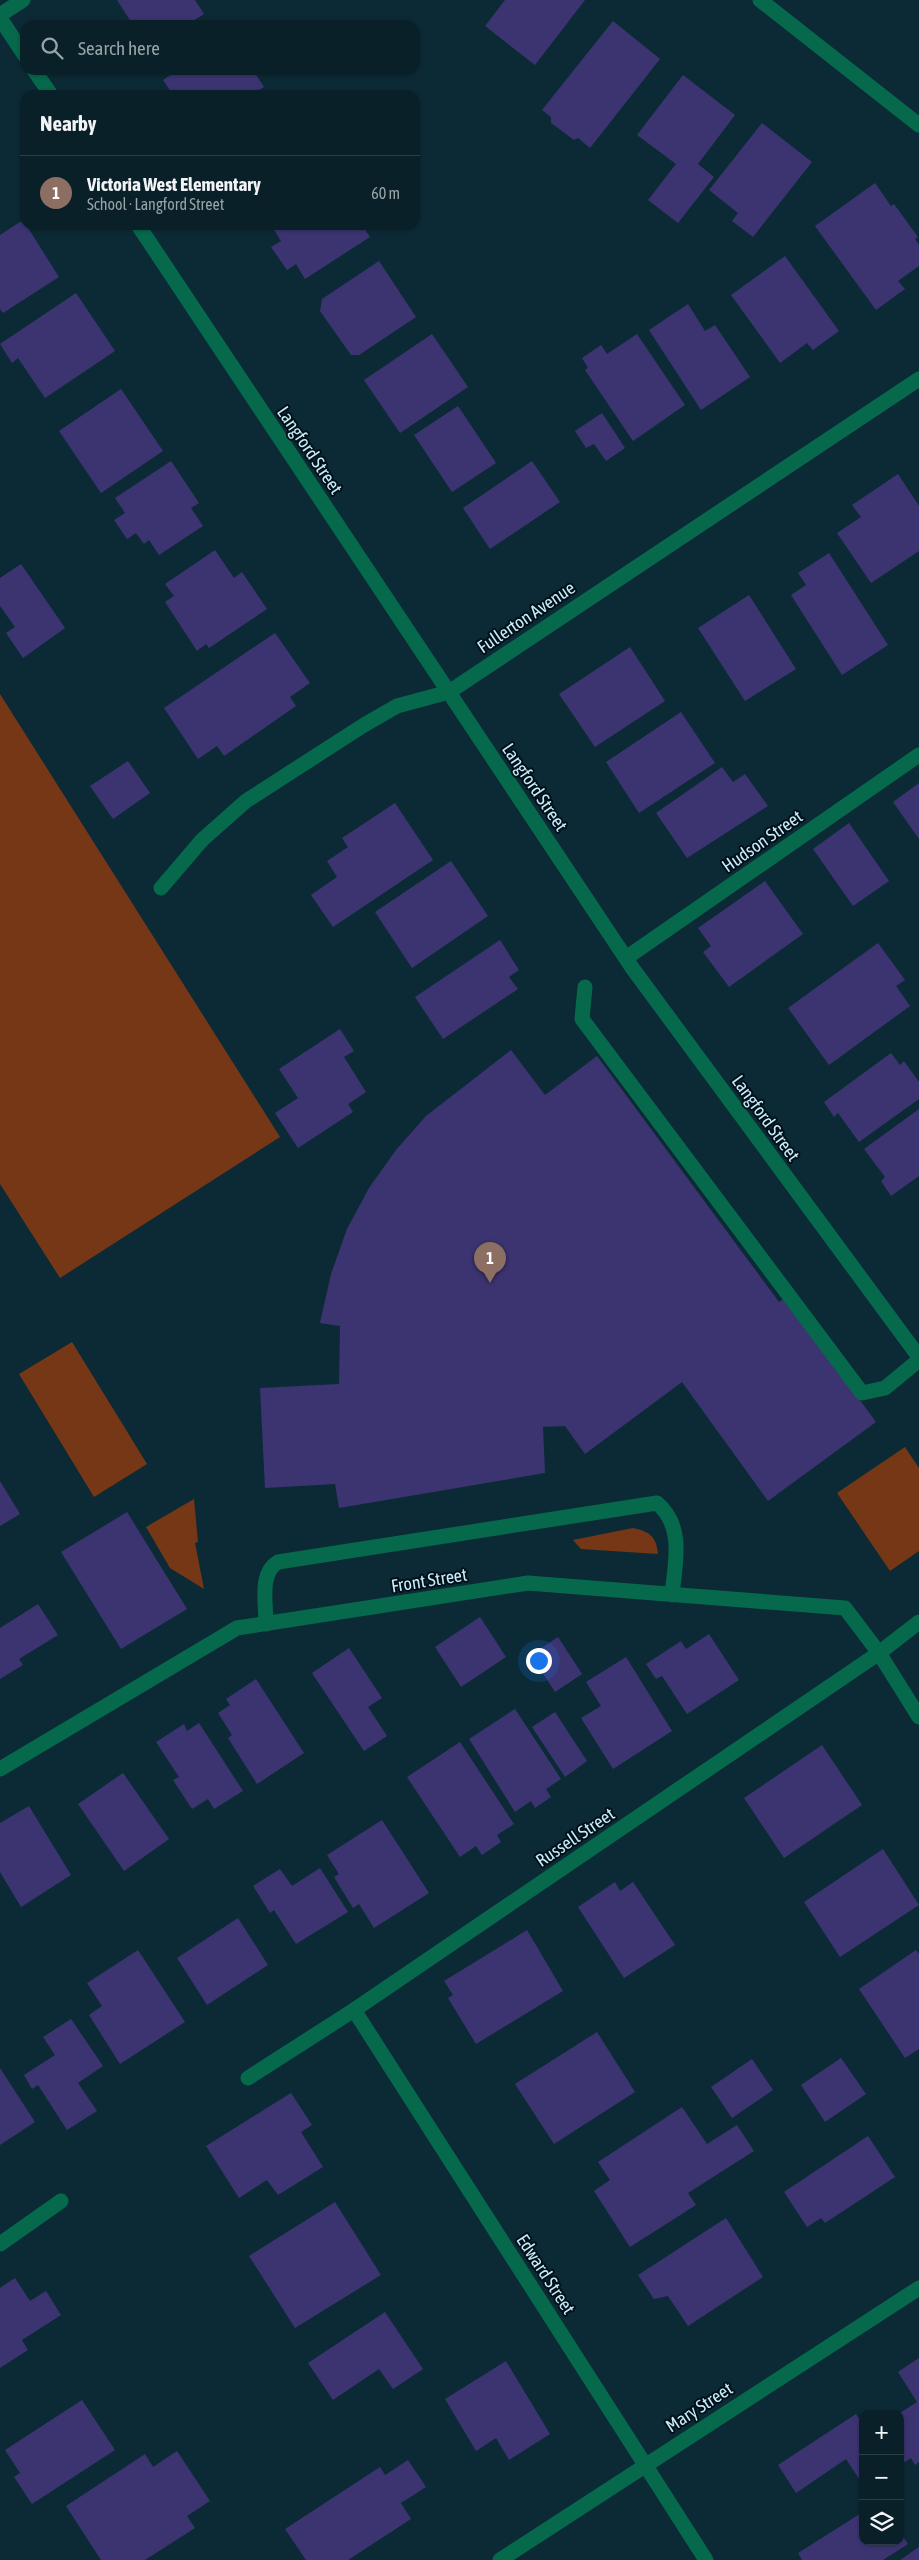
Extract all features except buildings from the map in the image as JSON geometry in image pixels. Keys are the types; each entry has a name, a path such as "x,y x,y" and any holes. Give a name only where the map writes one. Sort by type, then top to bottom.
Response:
{"street":[{"path":"0,14 23,0"},
{"path":"760,0 919,125"},
{"path":"0,18 20,48"},
{"path":"37,75 48,90"},
{"name":"Langford Street","path":"141,230 626,958 919,1358"},
{"name":"Fullerton Avenue","path":"161,888 202,840 246,801 397,706 449,692 919,379"},
{"name":"Hudson Street","path":"626,958 919,755"},
{"path":"585,987 582,1019 862,1393 885,1388 919,1358"},
{"path":"266,1624 266,1576 269,1567 278,1562 658,1504 668,1512 677,1536 672,1595"},
{"name":"Front Street","path":"0,1769 237,1628 528,1584 846,1608 880,1653"},
{"name":"Russell Street","path":"248,2078 354,2010 880,1653 919,1622"},
{"path":"880,1653 919,1717"},
{"name":"Edward Street","path":"354,2010 706,2560"},
{"path":"0,2244 61,2201"},
{"name":"Mary Street","path":"500,2560 646,2464 918,2292"}],"shaded area":[{"path":"0,694 280,1137 60,1278 0,1184"},
{"path":"72,1342 147,1464 94,1497 19,1374"},
{"path":"905,1447 919,1468 919,1551 890,1571 837,1493"},
{"path":"194,1499 198,1542 195,1543 204,1589 170,1568 146,1527"},
{"path":"633,1528 648,1533 654,1539 658,1554 581,1549 573,1540"}],"place":[{"name":"Victoria West Elementary","path":"490,1283"}]}
